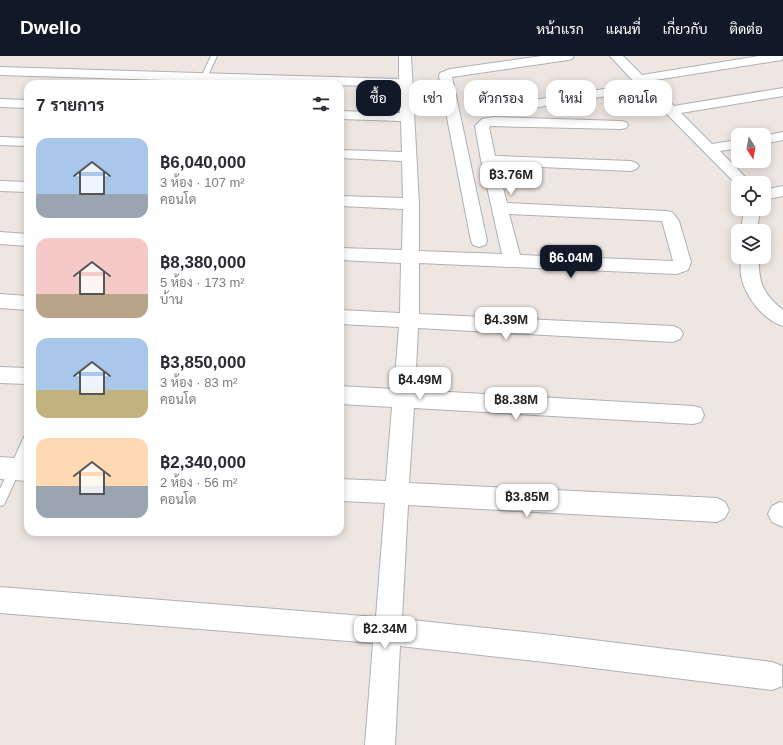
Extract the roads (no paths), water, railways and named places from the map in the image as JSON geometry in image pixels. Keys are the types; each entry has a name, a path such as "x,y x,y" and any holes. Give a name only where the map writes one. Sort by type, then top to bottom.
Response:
{"street":[{"path":"380,745 409,320 411,204 405,56"},
{"path":"479,241 445,76 450,73 568,56"},
{"path":"616,56 640,80"},
{"path":"653,80 782,56"},
{"path":"1,64 202,80"},
{"path":"344,82 406,83"},
{"path":"538,103 604,90"},
{"path":"672,111 783,92"},
{"path":"0,103 24,104"},
{"path":"672,113 736,176"},
{"path":"344,115 407,118"},
{"path":"513,262 481,130 482,126 486,122 621,125"},
{"path":"771,139 783,136"},
{"path":"0,141 24,142"},
{"path":"708,149 731,145"},
{"path":"344,154 409,157"},
{"path":"488,160 631,166"},
{"path":"0,186 24,187"},
{"path":"771,194 783,191"},
{"path":"344,201 411,204"},
{"path":"344,254 677,268 682,266 671,221 666,216 500,208"},
{"path":"0,238 24,240"},
{"path":"750,264 750,277 760,296 767,306 783,319"},
{"path":"0,301 24,303"},
{"path":"344,317 673,334"},
{"path":"0,375 24,376"},
{"path":"344,395 693,415"},
{"path":"344,490 717,510"},
{"path":"0,600 387,631 553,649 772,676"}],"lane":[{"path":"202,80 214,56"},
{"path":"0,501 24,448"}]}
